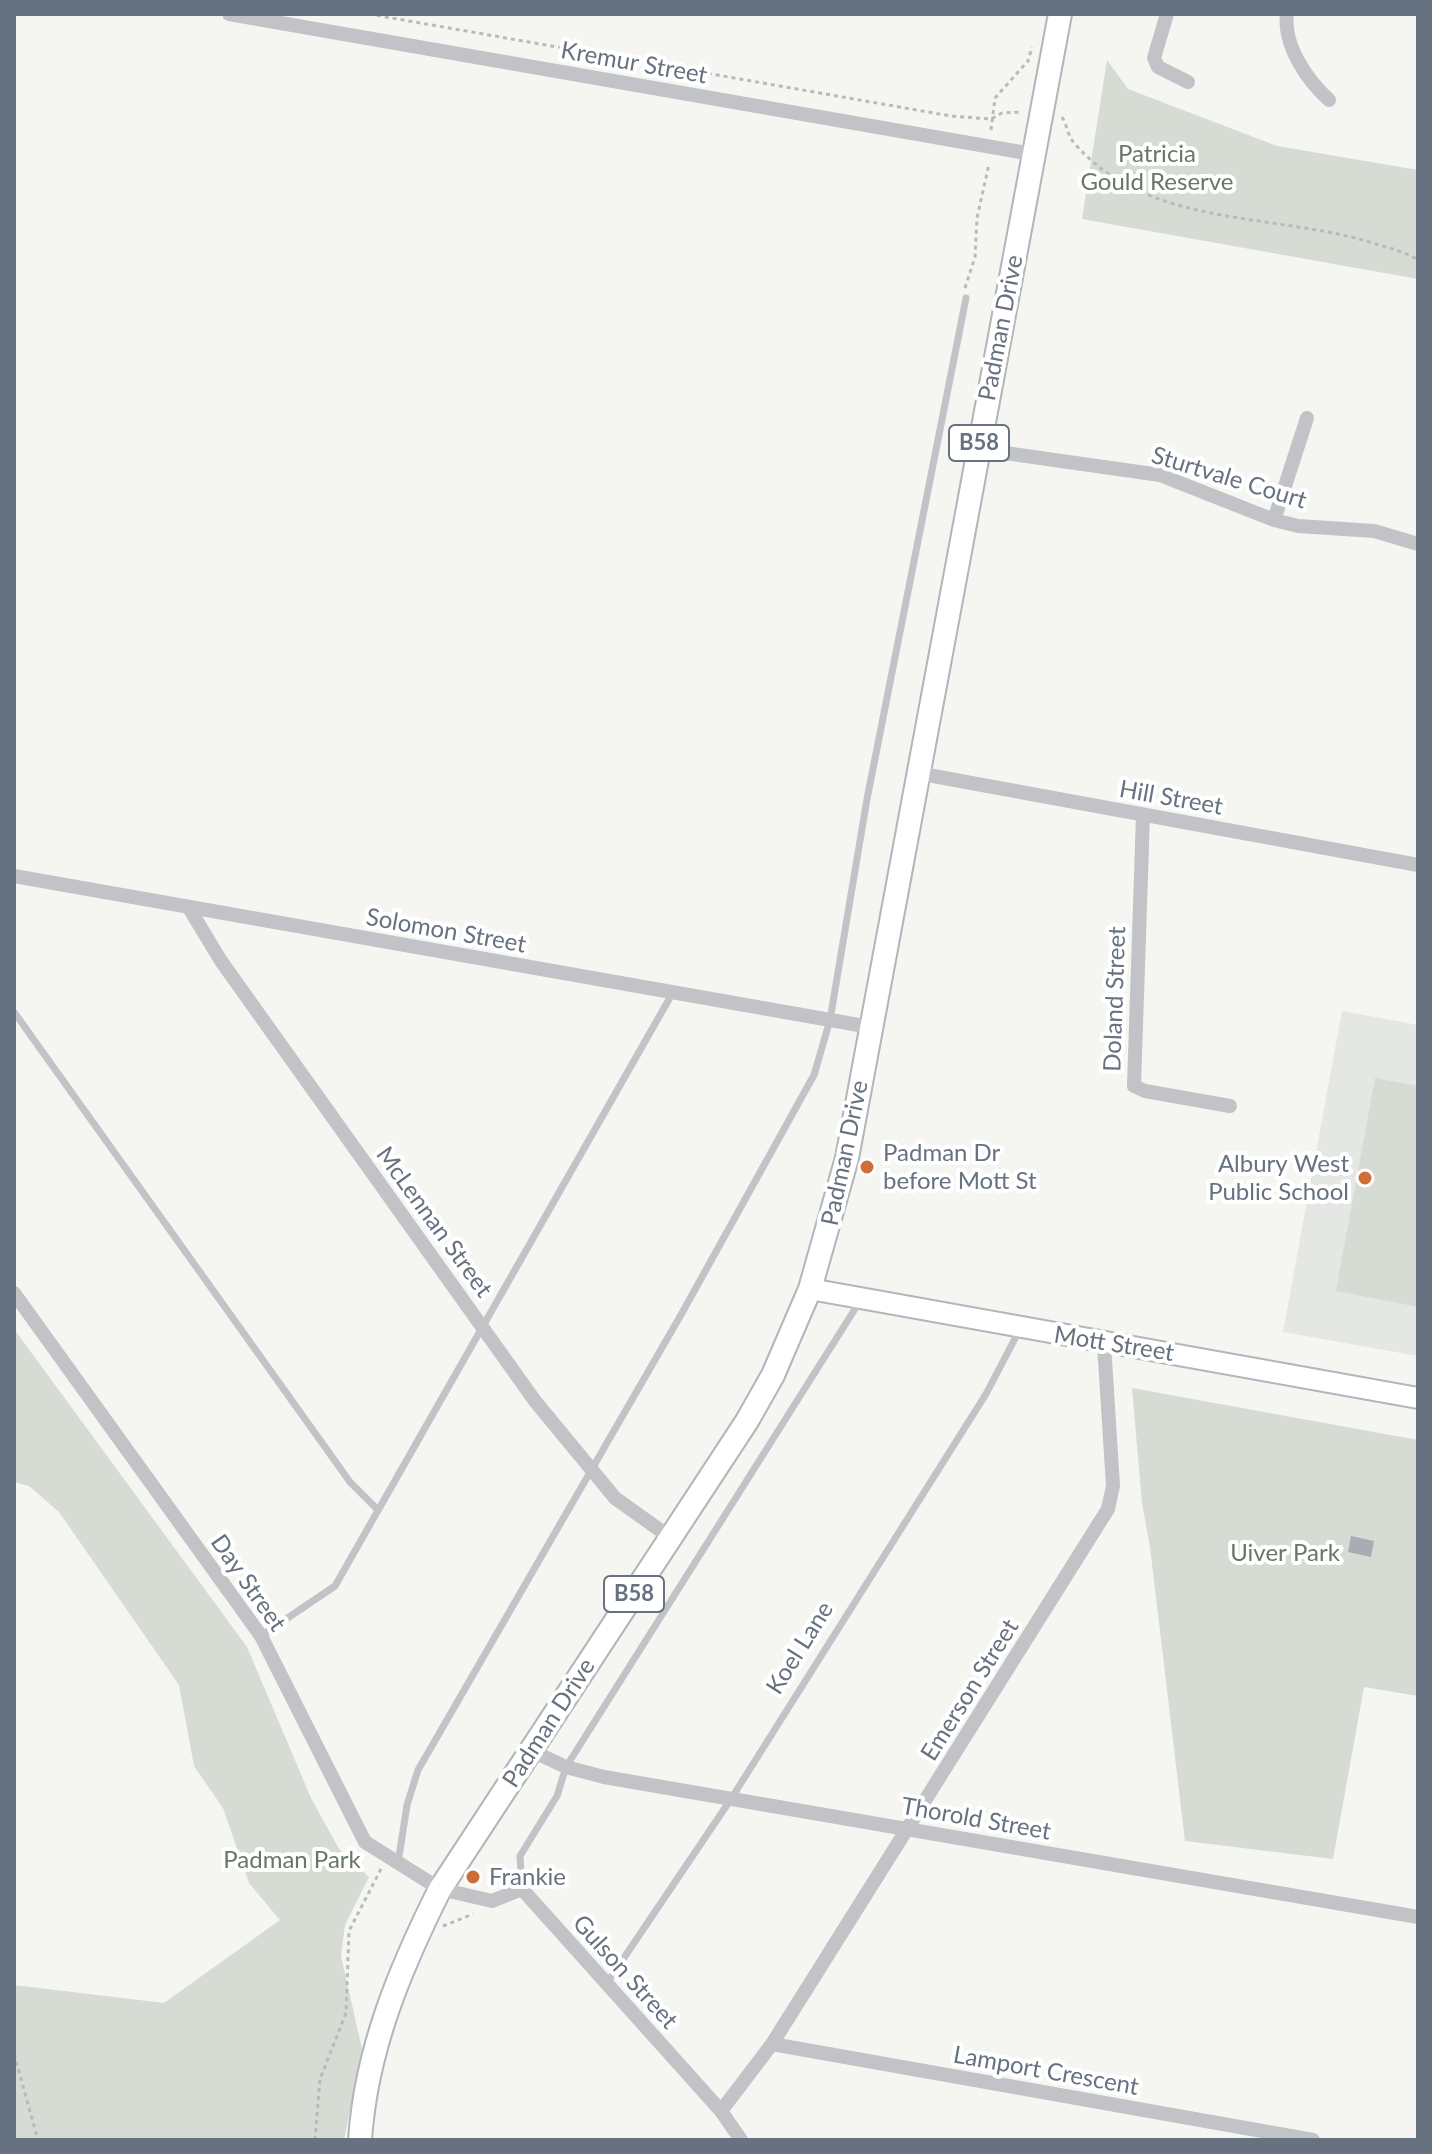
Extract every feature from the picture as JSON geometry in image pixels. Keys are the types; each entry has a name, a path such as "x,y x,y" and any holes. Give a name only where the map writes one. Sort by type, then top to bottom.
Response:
{"main road":[{"name":"Padman Drive","path":"360,2140 365,2097 382,2024 413,1943 440,1889 671,1538 773,1375 810,1289 836,1203 1060,14"}],"street":[{"name":"Kremur Street","path":"229,14 1032,154"},
{"path":"1167,14 1154,58 1158,67 1188,82"},
{"path":"1287,14 1291,46 1309,78 1329,100"},
{"path":"1274,520 1307,418"},
{"name":"Sturtvale Court","path":"977,449 1160,475 1274,520 1298,526 1374,531 1418,544"},
{"name":"Hill Street","path":"917,773 1418,865"},
{"name":"Doland Street","path":"1143,815 1134,1086 1145,1091 1230,1106"},
{"name":"Solomon Street","path":"14,876 870,1027"},
{"name":"McLennan Street","path":"189,908 221,961 483,1328 590,1471 629,1510 671,1538"},
{"name":"Mott Street","path":"810,1289 860,1301 1104,1344 1197,1357 1418,1398"},
{"name":"Day Street","path":"14,1293 261,1636 351,1820 365,1842 440,1889"},
{"name":"Emerson Street","path":"721,2111 772,2044 1108,1509 1113,1475 1104,1344"},
{"name":"Thorold Street","path":"530,1750 566,1767 604,1777 1418,1917"},
{"path":"440,1889 492,1901 522,1889"},
{"name":"Gulson Street","path":"522,1889 721,2111 741,2140"},
{"name":"Lamport Crescent","path":"772,2044 1313,2140"}],"lane":[{"path":"392,1861 418,1770 804,1096 823,1051 867,799 966,298"},
{"path":"261,1636 335,1586 672,994"},
{"path":"14,1012 350,1482 377,1509"},
{"path":"522,1889 520,1856 557,1796 566,1767 860,1301"},
{"name":"Koel Lane","path":"607,1984 731,1799 986,1394 1020,1329"}],"path":[{"path":"369,14 951,116 991,119 1002,113 1024,112"},
{"path":"990,134 995,98 1028,61 1036,35"},
{"path":"1063,118 1073,143 1119,181 1150,197 1190,209 1343,234 1407,253 1418,260"},
{"path":"966,298 964,284 975,257 977,218 989,164"},
{"path":"315,2140 320,2079 346,2013 349,1931 392,1861"},
{"path":"440,1927 474,1914 480,1898"},
{"path":"14,2054 38,2140"}],"shaded area":[{"name":"Albury West Public School","path":"1342,1011 1418,1025 1418,1356 1283,1332"}],"green space":[{"name":"Patricia Gould Reserve","path":"1107,60 1128,89 1277,146 1418,170 1418,279 1082,219"},
{"path":"1375,1078 1418,1086 1418,1307 1336,1291"},
{"name":"Padman Park","path":"14,1329 247,1647 311,1798 339,1849 369,1877 345,1925 341,1956 362,2049 344,2140 14,2140 14,1985 164,2003 280,1920 249,1883 223,1808 194,1766 179,1685 59,1512 29,1486 14,1482"},
{"name":"Uiver Park","path":"1132,1388 1418,1440 1418,1696 1364,1687 1333,1859 1185,1841 1142,1503"}],"building":[{"path":"1351,1536 1374,1541 1371,1557 1348,1552"}],"place":[{"name":"Padman Dr before Mott St","path":"867,1167"},
{"name":"Albury West Public School","path":"1365,1178"},
{"name":"Frankie","path":"473,1877"}]}
